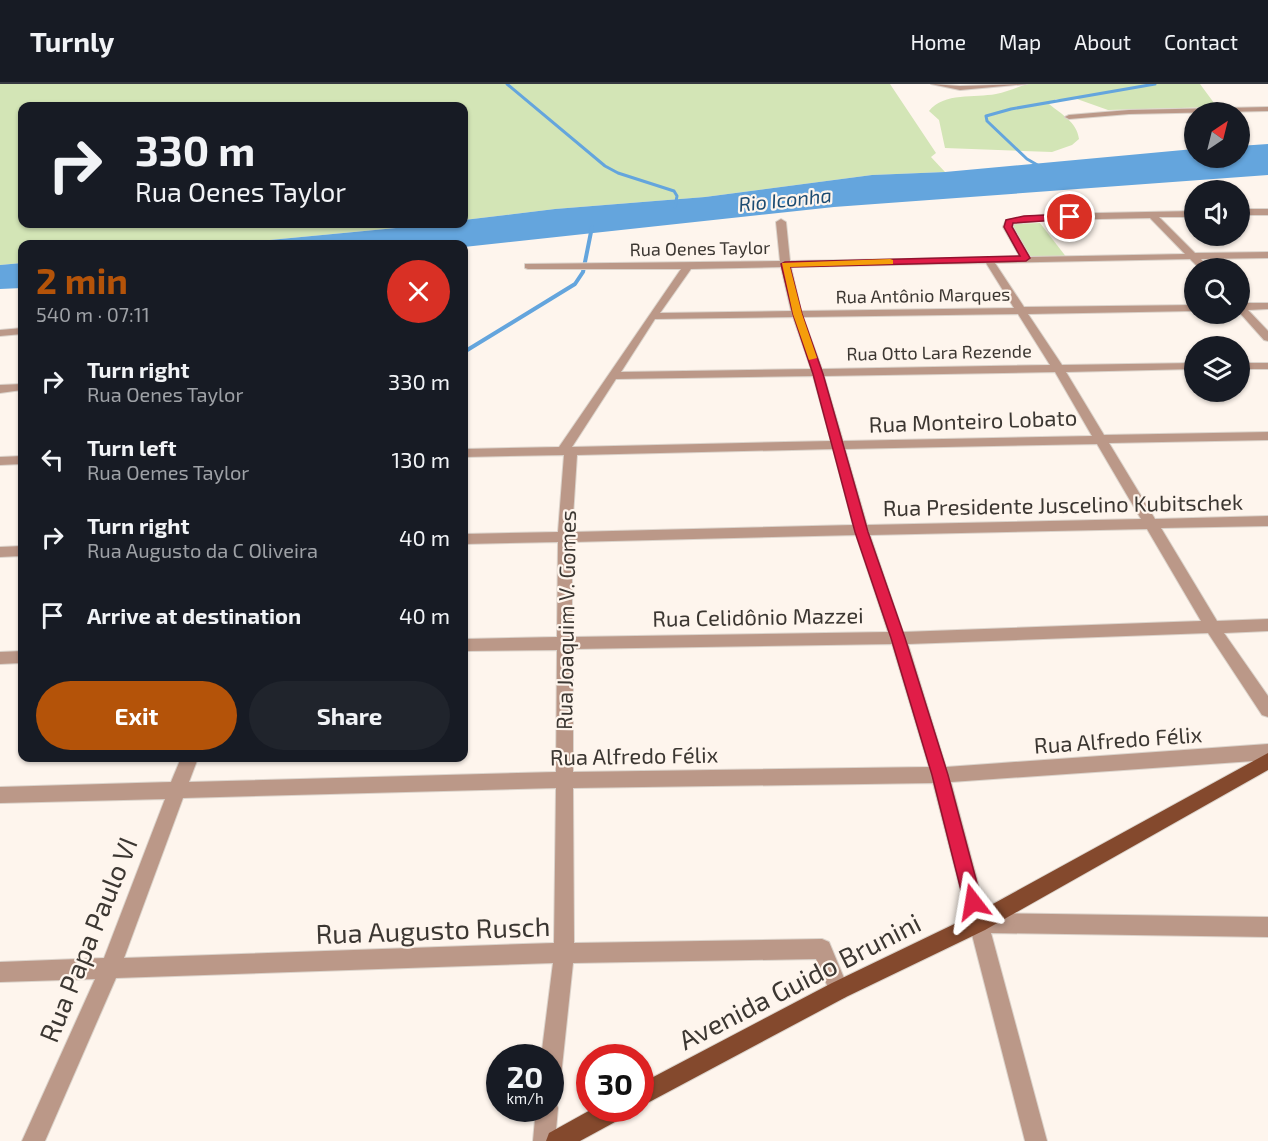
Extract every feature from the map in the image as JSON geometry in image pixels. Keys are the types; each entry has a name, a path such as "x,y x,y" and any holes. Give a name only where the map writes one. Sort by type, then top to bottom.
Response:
{"main road":[{"name":"Avenida Guido Brunini","path":"654,1089 839,990 978,923 1268,761"},
{"path":"557,1141 592,1122"}],"street":[{"path":"938,86 960,88 1023,84"},
{"path":"1069,117 1129,112 1268,109"},
{"path":"1250,212 1268,212"},
{"path":"1026,258 1008,227 1009,222 1049,217 1184,214"},
{"path":"1152,215 1193,256"},
{"path":"781,222 785,264 797,314 818,374 862,532 898,638 940,775 1036,1141"},
{"name":"Rua Oenes Taylor","path":"528,266 688,266 1268,255"},
{"path":"988,259 1058,368 1213,628 1268,710"},
{"name":"Rua Joaquim V. Gomes","path":"554,1044 564,953 564,642 567,451 652,316 688,266"},
{"path":"1250,307 1268,306"},
{"name":"Rua Antônio Marques","path":"652,316 1184,308"},
{"path":"1250,319 1268,338"},
{"path":"0,333 18,331"},
{"name":"Rua Otto Lara Rezende","path":"613,376 1184,366"},
{"path":"1250,366 1268,366"},
{"path":"0,389 18,387"},
{"name":"Rua Monteiro Lobato","path":"468,453 1268,436"},
{"path":"0,461 18,460"},
{"name":"Rua Presidente Juscelino Kubitschek","path":"468,539 862,532 1268,521"},
{"path":"0,552 18,551"},
{"name":"Rua Celidônio Mazzei","path":"468,645 898,638 1268,626"},
{"path":"0,658 18,657"},
{"name":"Rua Alfredo Félix","path":"0,795 564,780 940,775 1268,752"},
{"name":"Rua Papa Paulo VI","path":"33,1141 110,969 188,762"},
{"path":"978,923 1268,927"},
{"name":"Rua Augusto Rusch","path":"0,972 564,953 822,949 839,990"},
{"path":"544,1141 546,1122"}],"green space":[{"path":"0,84 890,84 936,153 931,157 945,172 872,175 705,197 555,209 468,220 468,102 18,102 18,228 396,228 271,240 18,240 18,263 0,265"},
{"path":"1028,84 1200,84 1213,102 1184,102 1184,108 1108,110 1077,99 1056,99 1049,104 1068,119 1078,133 1079,139 1072,145 1052,152 945,148 939,120 929,111 935,105 951,98 1004,92"},
{"path":"1040,223 1067,258 1023,260 1004,224"}],"water":[{"name":"Rio Iconha","path":"1268,144 1268,175 834,207 468,247 468,240 271,240 396,228 468,228 468,220 555,209 705,197 872,175 945,172 1184,150 1184,168 1250,168 1250,145"},
{"path":"18,263 18,288 0,289 0,265"}],"waterway":[{"path":"507,84 605,166 618,173 674,191 677,196 675,207"},
{"path":"1041,167 1027,159 987,121 986,116 1011,109 1155,84"},
{"path":"468,350 575,284 583,272 592,227"}],"slow traffic":[{"path":"812,358 797,314 785,264 890,262"}],"route":[{"path":"973,902 940,775 898,638 862,532 818,374 797,314 785,264 1026,258 1008,227 1009,222 1070,217"}]}
